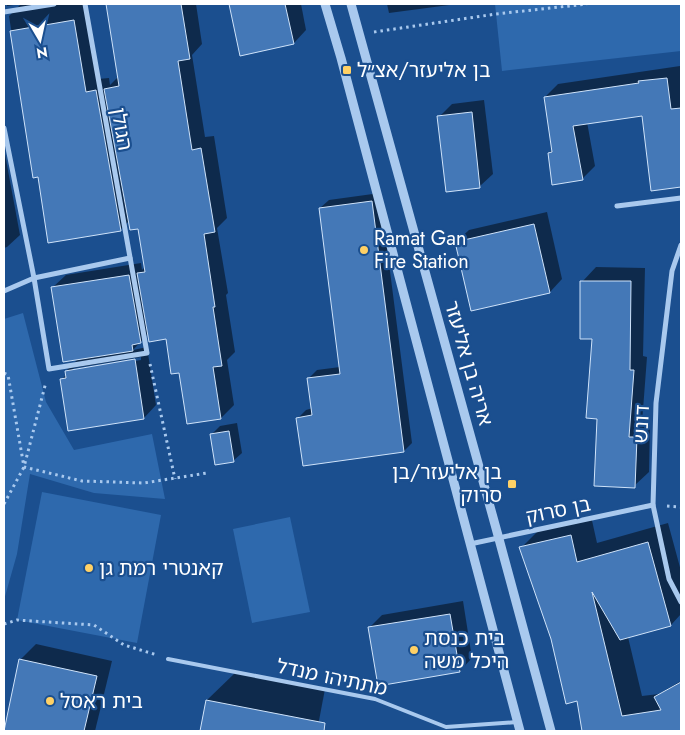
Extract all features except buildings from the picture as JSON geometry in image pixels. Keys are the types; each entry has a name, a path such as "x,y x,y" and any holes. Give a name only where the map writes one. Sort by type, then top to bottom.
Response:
{"street":[{"path":"4,12 54,4"},
{"name":"הגולן","path":"85,4 147,353"},
{"path":"325,4 342,58 519,727"},
{"name":"אריה בן אליעזר","path":"351,4 499,539 550,731"},
{"path":"4,128 34,278 49,369 147,353"},
{"path":"617,206 681,198"},
{"name":"דונש","path":"681,245 672,271 656,403 653,505 669,579 681,602"},
{"path":"4,290 34,278 130,258"},
{"name":"בן סרוק","path":"470,544 653,505"}],"lane":[{"name":"מתתיהו מנדל","path":"168,659 376,699 446,727 519,727"}],"path":[{"path":"359,34 496,14 587,4"},
{"path":"147,353 175,479"},
{"path":"4,504 24,467 49,369"},
{"path":"4,374 8,375 24,467"},
{"path":"24,467 82,481 144,484 207,474"},
{"path":"4,624 17,620 94,625 124,645 168,659"}],"shaded area":[{"path":"495,4 681,4 681,51 502,71"},
{"path":"23,313 46,402 74,450 152,434 165,499 94,493 30,474 17,554 4,600 4,319"},
{"name":"קאנטרי רמת גן","path":"42,492 161,515 137,643 17,620"},
{"path":"290,517 310,612 252,623 233,529"}],"place":[{"name":"בן אליעזר/אצ״ל","path":"347,70"},
{"name":"Ramat Gan Fire Station","path":"364,250"},
{"name":"בן אליעזר/בן סרוק","path":"512,484"},
{"name":"קאנטרי רמת גן","path":"89,568"},
{"name":"בית כנסת היכל משה","path":"414,650"},
{"name":"בית ראסל","path":"50,701"}]}
